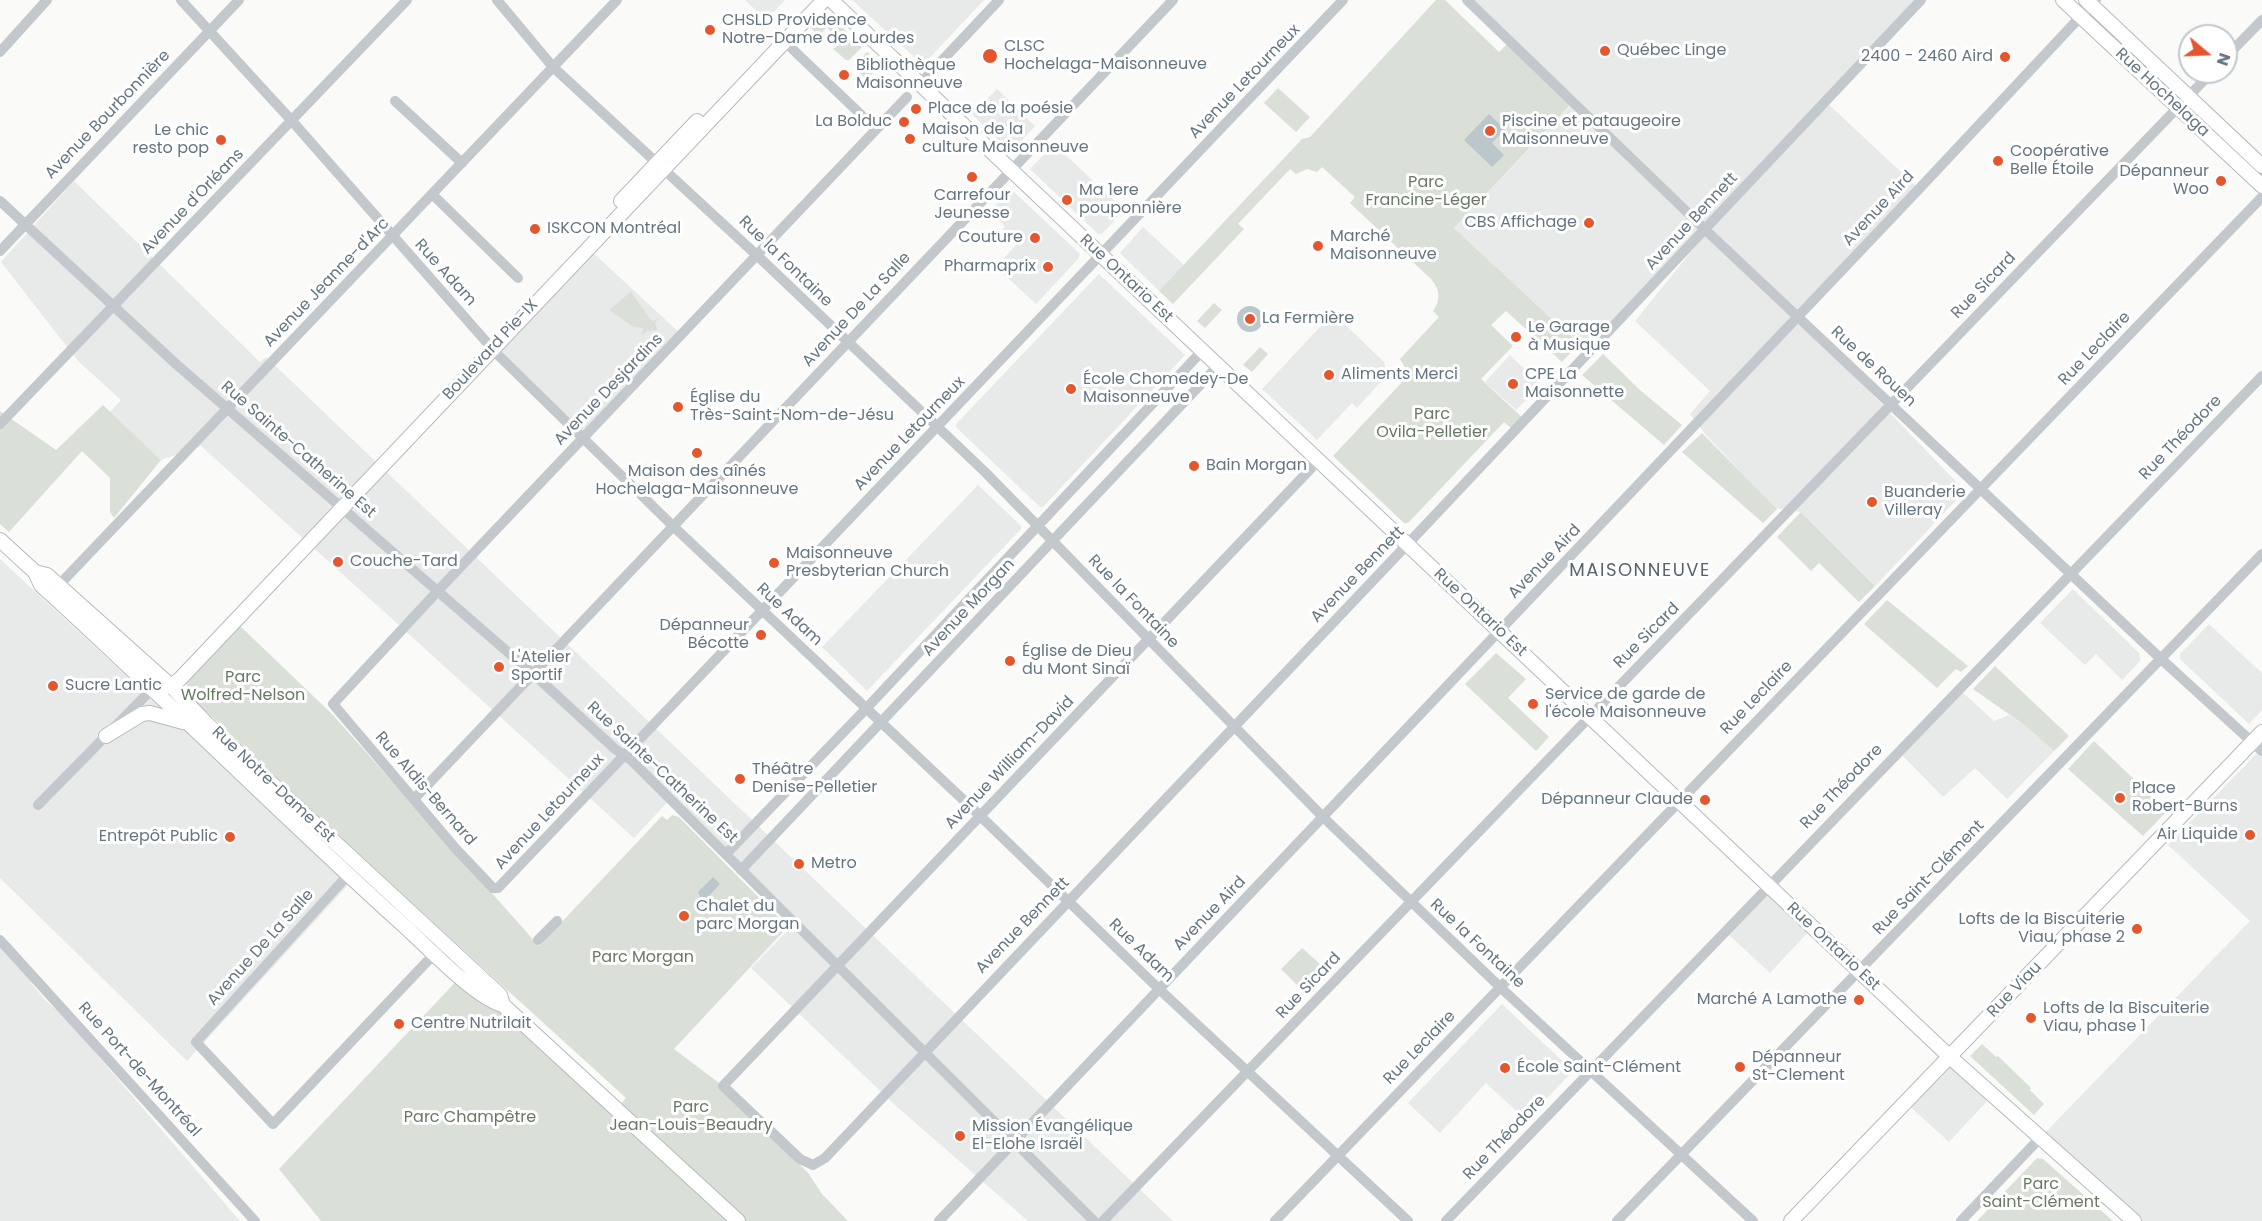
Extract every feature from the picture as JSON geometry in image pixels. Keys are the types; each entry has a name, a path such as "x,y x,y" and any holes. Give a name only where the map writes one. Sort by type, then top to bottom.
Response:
{"main road":[{"name":"Boulevard Pie-IX","path":"168,684 661,166 812,0"},
{"name":"Boulevard Pie-IX","path":"339,505 445,387 490,346 535,294 824,0"},
{"name":"Rue Ontario Est","path":"831,0 1950,1058 2134,1221"},
{"name":"Rue Hochelaga","path":"2063,0 2262,186"},
{"name":"Rue Hochelaga","path":"2091,2 2262,166"},
{"name":"Rue Notre-Dame Est","path":"0,540 35,572 41,585 348,875 500,995 503,1005 738,1221"},
{"name":"Rue Notre-Dame Est","path":"35,572 46,575 168,684 439,948"},
{"path":"152,689 168,684"},
{"path":"106,736 142,714 150,713 189,724"},
{"name":"Rue Viau","path":"1791,1221 2259,742"}],"street":[{"path":"0,52 47,0"},
{"name":"Rue Adam","path":"181,0 292,121 490,346 762,611 980,816 1159,989 1408,1221"},
{"name":"Avenue Bourbonnière","path":"0,252 239,0"},
{"name":"Avenue d'Orléans","path":"0,424 407,0"},
{"name":"Rue la Fontaine","path":"497,0 553,67 756,254 1039,526 1323,817 1500,987 1753,1221"},
{"name":"Avenue Jeanne-d'Arc","path":"58,586 617,0"},
{"path":"920,84 999,0"},
{"name":"Avenue De La Salle","path":"414,798 534,675 1173,0"},
{"name":"Avenue Letourneux","path":"498,888 1343,0"},
{"name":"Rue de Rouen","path":"1467,0 1706,230 2160,658 2259,742"},
{"name":"Avenue Bennett","path":"813,1165 825,1158 924,1054 1706,230 1921,0"},
{"name":"Avenue Aird","path":"939,1221 1798,317 2080,17 2091,2"},
{"path":"2238,45 2262,20"},
{"path":"785,42 876,129"},
{"name":"Rue Sicard","path":"1103,1221 2200,84"},
{"name":"Avenue Desjardins","path":"333,704 437,591 907,97"},
{"path":"395,101 462,163"},
{"path":"432,194 518,278"},
{"name":"Rue Leclaire","path":"1275,1221 2262,197"},
{"name":"Rue Sainte-Catherine Est","path":"0,201 228,409 624,755 1094,1221"},
{"name":"Avenue Morgan","path":"726,854 867,709 1202,351"},
{"name":"Avenue Morgan","path":"741,870 1218,366"},
{"name":"Rue Théodore","path":"1446,1221 2262,376"},
{"name":"Avenue William-David","path":"813,1165 800,1159 723,1086 1318,461"},
{"name":"Rue Saint-Clément","path":"1617,1221 2262,554"},
{"path":"38,805 152,689"},
{"name":"Rue Aldis-Bernard","path":"333,704 456,849 493,888 498,888"},
{"name":"Avenue De La Salle","path":"348,875 196,1042 273,1124 439,948"},
{"path":"538,940 557,921"},
{"name":"Rue Port-de-Montréal","path":"0,940 255,1221"},
{"path":"1961,1221 2040,1138"}],"shaded area":[{"path":"745,0 785,0 766,20"},
{"path":"852,0 984,0 923,65"},
{"path":"1467,0 1919,0 1824,100 1919,189 1798,317 1965,491 1875,586 1801,512 1775,508 1706,435 1690,414 1710,391 1635,321 1741,190 1587,351 1454,228 1573,103"},
{"path":"997,89 1035,126 1012,151 1009,151 972,114"},
{"path":"1489,114 1505,129 1492,143 1504,155 1492,167 1464,140"},
{"path":"1054,144 1124,210 1102,234 1098,234 1030,169"},
{"path":"74,181 260,362 266,357 1173,1221 1028,1221 895,1105 751,968 798,920 672,797 634,838 201,446 161,460 110,412 121,400 78,361 1,262"},
{"path":"1011,189 1080,254 1078,259 1036,304 996,267 1016,245 1002,230 1005,226 990,211"},
{"path":"1143,227 1184,265 1159,291 1120,253"},
{"path":"588,248 682,335 583,438 492,349"},
{"name":"École Chomedey-De Maisonneuve","path":"1099,274 1185,355 1043,507 1040,507 956,427 956,424"},
{"path":"1250,306 1259,310 1263,319 1259,328 1250,332 1241,328 1237,319 1241,310"},
{"name":"Marché Maisonneuve","path":"1333,313 1384,362 1387,375 1357,408 1352,403 1317,440 1262,389"},
{"name":"CPE La Maisonnette","path":"1510,355 1541,385 1516,410 1485,382"},
{"path":"978,485 1021,526 1021,529 867,691 822,647"},
{"path":"0,559 350,883 187,1061 0,878"},
{"path":"2073,589 2140,654 2140,661 2122,680 2096,654 2085,665 2040,623"},
{"path":"2209,624 2262,673 2262,710 2249,724 2180,659 2180,654"},
{"path":"1960,690 1994,721 2009,715 2054,751 2007,799 1975,768 1943,797 1900,753"},
{"path":"2262,748 2262,1221 2134,1221 2040,1138 2250,921 2168,845"},
{"path":"713,877 720,884 706,899 701,899 698,892"},
{"path":"1768,889 1810,930 1770,973 1727,933"},
{"path":"0,945 35,979 31,983 45,1000 60,1012 240,1221 0,1221"},
{"name":"École Saint-Clément","path":"1502,1004 1573,1071 1526,1120 1486,1083 1440,1133 1408,1103"},
{"path":"1950,1058 1992,1096 1949,1142 1907,1104"}],"green space":[{"path":"1436,0 1445,0 1499,52 1510,41 1573,102 1454,228 1579,344 1562,362 1506,311 1491,325 1513,346 1481,379 1525,420 1515,431 1504,422 1408,523 1404,523 1333,456 1405,379 1406,369 1400,359 1439,317 1433,311 1438,295 1431,279 1350,203 1355,197 1322,167 1317,172 1307,169 1296,174 1290,169 1238,224 1244,229 1173,304 1159,291 1302,139 1310,137"},
{"path":"824,16 826,19 830,16 848,33 838,41 836,39 831,42 825,36 830,31 827,27 819,36 810,27"},
{"path":"851,36 862,47 849,60 846,60 833,49"},
{"path":"867,52 879,63 868,81 855,65"},
{"path":"1278,88 1310,117 1296,132 1264,103"},
{"path":"631,292 650,319 653,321 658,319 655,323 657,330 647,331 642,335 643,328 634,327 609,310"},
{"path":"1214,303 1222,310 1205,328 1197,321"},
{"path":"1260,347 1268,354 1252,372 1243,365"},
{"path":"1603,354 1641,391 1682,425 1664,445 1582,375"},
{"path":"103,405 161,460 114,518 110,512 110,478 82,451 9,532 0,524 0,411 56,450"},
{"path":"1702,433 1777,509 1763,523 1682,452"},
{"path":"1801,512 1875,586 1859,602 1819,563 1811,571 1777,537"},
{"path":"1887,600 1968,666 1961,672 1956,669 1937,688 1864,624"},
{"path":"239,625 332,714 539,946 662,816 667,820 672,815 679,817 782,921 783,926 780,929 783,932 674,1049 723,1086 809,1174 822,1194 848,1221 738,1221 616,1109 626,1098 350,847 191,697 186,688 188,682"},
{"path":"1496,653 1526,679 1508,698 1549,737 1536,751 1465,684"},
{"path":"1995,666 2069,736 2054,751 2023,724 1973,689"},
{"path":"2094,741 2167,811 2143,836 2068,769"},
{"path":"1302,948 1328,971 1306,994 1281,969"},
{"name":"Parc Champêtre","path":"464,973 732,1221 321,1221 279,1169"},
{"path":"1982,1044 1996,1057 1998,1056 2044,1104 2034,1115 1970,1056"},
{"name":"Parc Saint-Clément","path":"2037,1158 2043,1159 2113,1221 1977,1221"}],"place":[{"name":"CHSLD Providence Notre-Dame de Lourdes","path":"710,30"},
{"name":"Québec Linge","path":"1605,51"},
{"name":"CLSC Hochelaga-Maisonneuve","path":"990,56"},
{"name":"2400 - 2460 Aird","path":"2005,57"},
{"name":"Bibliothèque Maisonneuve","path":"844,75"},
{"name":"Place de la poésie","path":"916,109"},
{"name":"La Bolduc","path":"904,122"},
{"name":"Piscine et pataugeoire Maisonneuve","path":"1490,131"},
{"name":"Maison de la culture Maisonneuve","path":"910,139"},
{"name":"Le chic resto pop","path":"221,140"},
{"name":"Coopérative Belle Étoile","path":"1998,161"},
{"name":"Carrefour Jeunesse","path":"972,177"},
{"name":"Dépanneur Woo","path":"2221,181"},
{"name":"Ma 1ere pouponnière","path":"1067,200"},
{"name":"CBS Affichage","path":"1589,223"},
{"name":"ISKCON Montréal","path":"535,229"},
{"name":"Couture","path":"1035,238"},
{"name":"Marché Maisonneuve","path":"1318,246"},
{"name":"Pharmaprix","path":"1048,267"},
{"name":"La Fermière","path":"1250,319"},
{"name":"Le Garage à Musique","path":"1516,337"},
{"name":"Aliments Merci","path":"1329,375"},
{"name":"CPE La Maisonnette","path":"1513,384"},
{"name":"École Chomedey-De Maisonneuve","path":"1071,389"},
{"name":"Église du Très-Saint-Nom-de-Jésu","path":"678,407"},
{"name":"Maison des aînés Hochelaga-Maisonneuve","path":"697,453"},
{"name":"Bain Morgan","path":"1194,466"},
{"name":"Buanderie Villeray","path":"1872,502"},
{"name":"Couche-Tard","path":"338,562"},
{"name":"Maisonneuve Presbyterian Church","path":"774,563"},
{"name":"Dépanneur Bécotte","path":"761,635"},
{"name":"Église de Dieu du Mont Sinaï","path":"1010,661"},
{"name":"L'Atelier Sportif","path":"499,667"},
{"name":"Sucre Lantic","path":"53,686"},
{"name":"Service de garde de l'école Maisonneuve","path":"1533,704"},
{"name":"Théâtre Denise-Pelletier","path":"740,779"},
{"name":"Place Robert-Burns","path":"2120,798"},
{"name":"Dépanneur Claude","path":"1705,800"},
{"name":"Air Liquide","path":"2250,835"},
{"name":"Entrepôt Public","path":"230,837"},
{"name":"Metro","path":"799,864"},
{"name":"Chalet du parc Morgan","path":"684,916"},
{"name":"Lofts de la Biscuiterie Viau, phase 2","path":"2137,929"},
{"name":"Marché A Lamothe","path":"1859,1000"},
{"name":"Lofts de la Biscuiterie Viau, phase 1","path":"2031,1018"},
{"name":"Centre Nutrilait","path":"399,1024"},
{"name":"Dépanneur St-Clement","path":"1740,1067"},
{"name":"École Saint-Clément","path":"1505,1068"},
{"name":"Mission Évangélique El-Elohe Israël","path":"960,1136"}],"district":[{"name":"MAISONNEUVE","path":"1640,571"}],"park label":[{"name":"Parc Francine-Léger","path":"1426,192"},
{"name":"Parc Ovila-Pelletier","path":"1432,424"},
{"name":"Parc Wolfred-Nelson","path":"243,687"},
{"name":"Parc Morgan","path":"643,958"},
{"name":"Parc Jean-Louis-Beaudry","path":"691,1117"}]}
